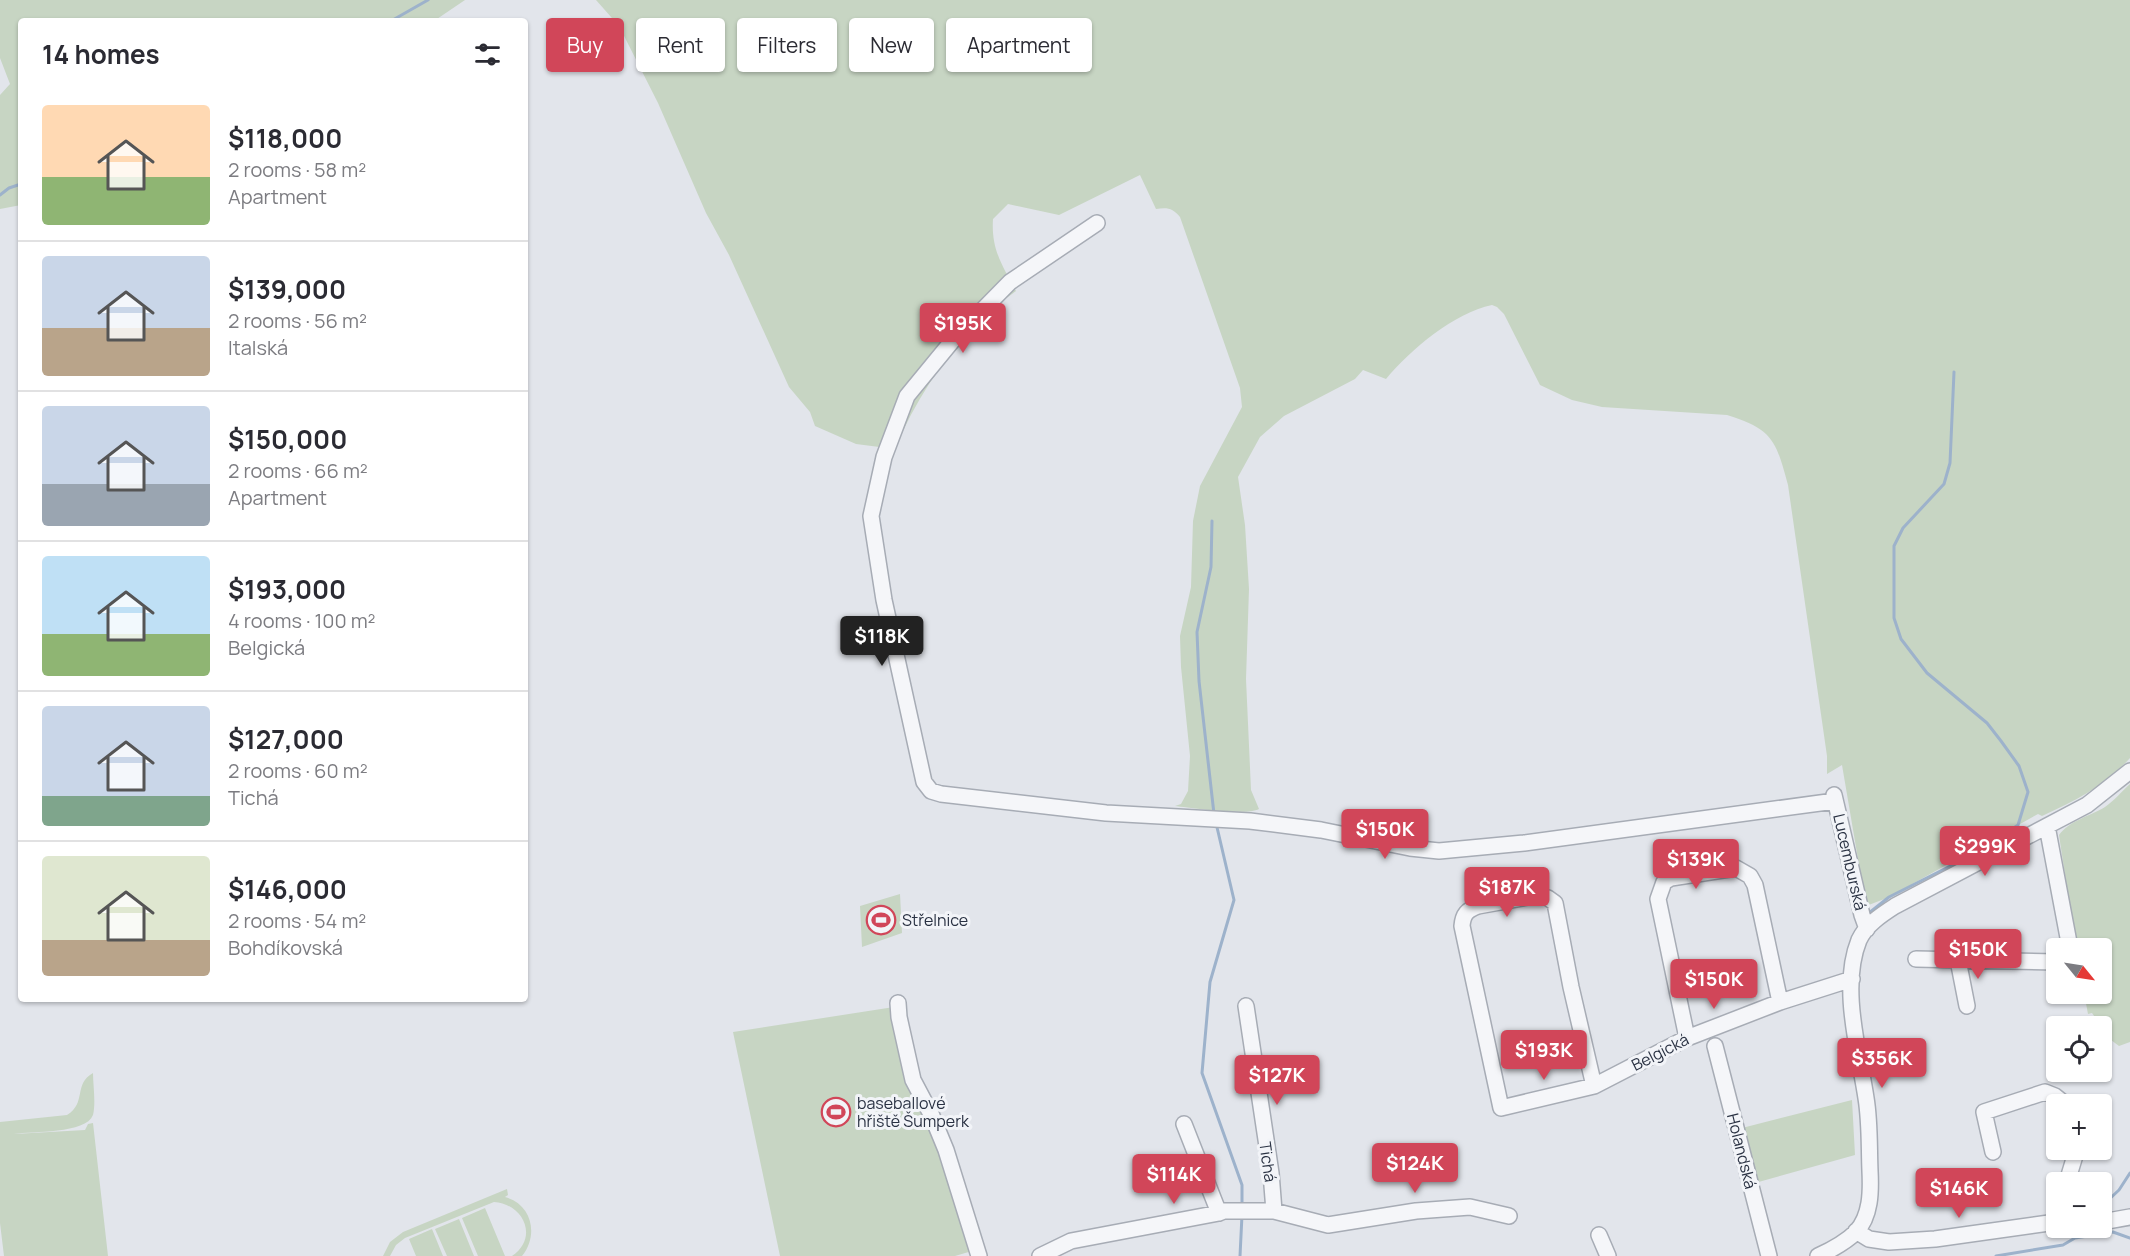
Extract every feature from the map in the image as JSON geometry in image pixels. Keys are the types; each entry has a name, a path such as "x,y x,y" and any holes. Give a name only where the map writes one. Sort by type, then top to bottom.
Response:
{"street":[{"name":"Lucemburská","path":"1097,224 1010,282 953,340 907,396 884,457 871,516 884,600 924,782 928,789 941,794 1106,813 1250,820 1439,851 1524,843 1835,798 1867,929"},
{"path":"1818,1256 1842,1243 1856,1231 1868,1208 1869,1124 1867,1100 1854,1031 1852,979 1860,939 1877,918 1895,906 2087,805 2130,771"},
{"path":"2047,826 2068,938"},
{"path":"1687,1038 1658,899 1664,882 1671,878 1736,868 1750,876 1755,885 1780,1002"},
{"name":"Belgická","path":"1594,1086 1554,903 1548,898 1539,896 1469,909 1463,916 1462,926 1501,1108 1594,1086 1687,1038 1780,1002 1852,979"},
{"path":"1916,959 2046,963"},
{"path":"1958,960 1966,1006"},
{"path":"898,1003 898,1017 913,1080 932,1116 945,1150 980,1256"},
{"name":"Tichá","path":"1246,1006 1274,1211"},
{"name":"Holandská","path":"1715,1046 1769,1256"},
{"path":"1993,1152 1984,1112 2045,1092 2050,1094"},
{"path":"1184,1124 1220,1213"},
{"path":"1040,1256 1071,1241 1224,1211 1274,1211 1328,1225 1416,1211 1470,1207 1509,1216"},
{"path":"2112,1220 2130,1217"},
{"path":"1856,1231 1891,1249 1935,1239 2046,1223"},
{"path":"1599,1235 1608,1256"}],"green space":[{"path":"0,0 465,0 438,18 18,18 18,206 0,209 0,95 10,84 0,58"},
{"path":"596,0 2130,0 2130,758 2111,776 2078,798 2042,816 2038,814 1887,898 1866,906 1842,765 1827,774 1827,756 1788,485 1776,447 1763,432 1754,426 1727,415 1602,407 1572,400 1540,385 1504,314 1492,305 1478,309 1448,324 1408,356 1386,379 1363,370 1355,379 1284,416 1260,437 1238,477 1245,525 1249,589 1246,679 1251,790 1259,809 1231,812 1175,806 1181,804 1188,791 1190,756 1180,636 1191,587 1193,521 1200,486 1242,407 1240,388 1180,217 1170,209 1156,209 1140,175 1059,215 1008,204 993,219 993,230 998,256 1016,291 980,319 952,352 920,399 895,449 856,444 815,426 810,412 789,387 642,72 725,72 725,18 636,18 636,60 624,36 624,18 612,18"},
{"path":"2130,784 2130,1042 2119,1046 2112,1041 2112,1016 2088,1014 2086,1004 2112,1004 2112,938 2074,938 2059,835 2074,822 2112,802"},
{"name":"Střelnice","path":"900,894 902,933 862,947 860,906"},
{"name":"baseballové hřiště Šumperk","path":"894,1007 972,1251 955,1256 780,1256 733,1032"},
{"path":"93,1073 94,1110 88,1121 70,1129 14,1134 85,1130 88,1124 93,1123 108,1256 4,1256 0,1223 0,1122 67,1115 77,1105 83,1083"},
{"path":"1852,1100 1855,1155 1755,1183 1742,1128"},
{"path":"507,1189 508,1195 505,1197 521,1206 530,1221 530,1239 522,1256 512,1256 525,1240 526,1232 520,1215 504,1204 494,1202 405,1238 396,1245 390,1256 383,1256 390,1242 403,1232"},
{"path":"485,1208 505,1256 478,1256 462,1218"},
{"path":"459,1219 474,1256 447,1256 435,1229"},
{"path":"432,1229 443,1256 416,1256 409,1239"}],"waterway":[{"path":"396,18 428,0"},
{"path":"0,195 18,185"},
{"path":"1869,913 1889,897 1980,851 2018,825 2028,792 2019,766 2001,741 1987,723 1927,673 1901,639 1894,618 1894,546 1903,528 1944,484 1950,463 1954,372"},
{"path":"1212,521 1211,567 1197,632 1199,681 1214,814"},
{"path":"1216,823 1234,900 1210,982 1202,1073 1242,1185 1242,1205"},
{"path":"2112,1197 2130,1173"},
{"path":"1240,1256 1242,1215"},
{"path":"1996,1256 2063,1245 2075,1238 2113,1232 2130,1238"}],"place":[{"name":"Střelnice","path":"881,920"},
{"name":"baseballové hřiště Šumperk","path":"836,1112"}]}
